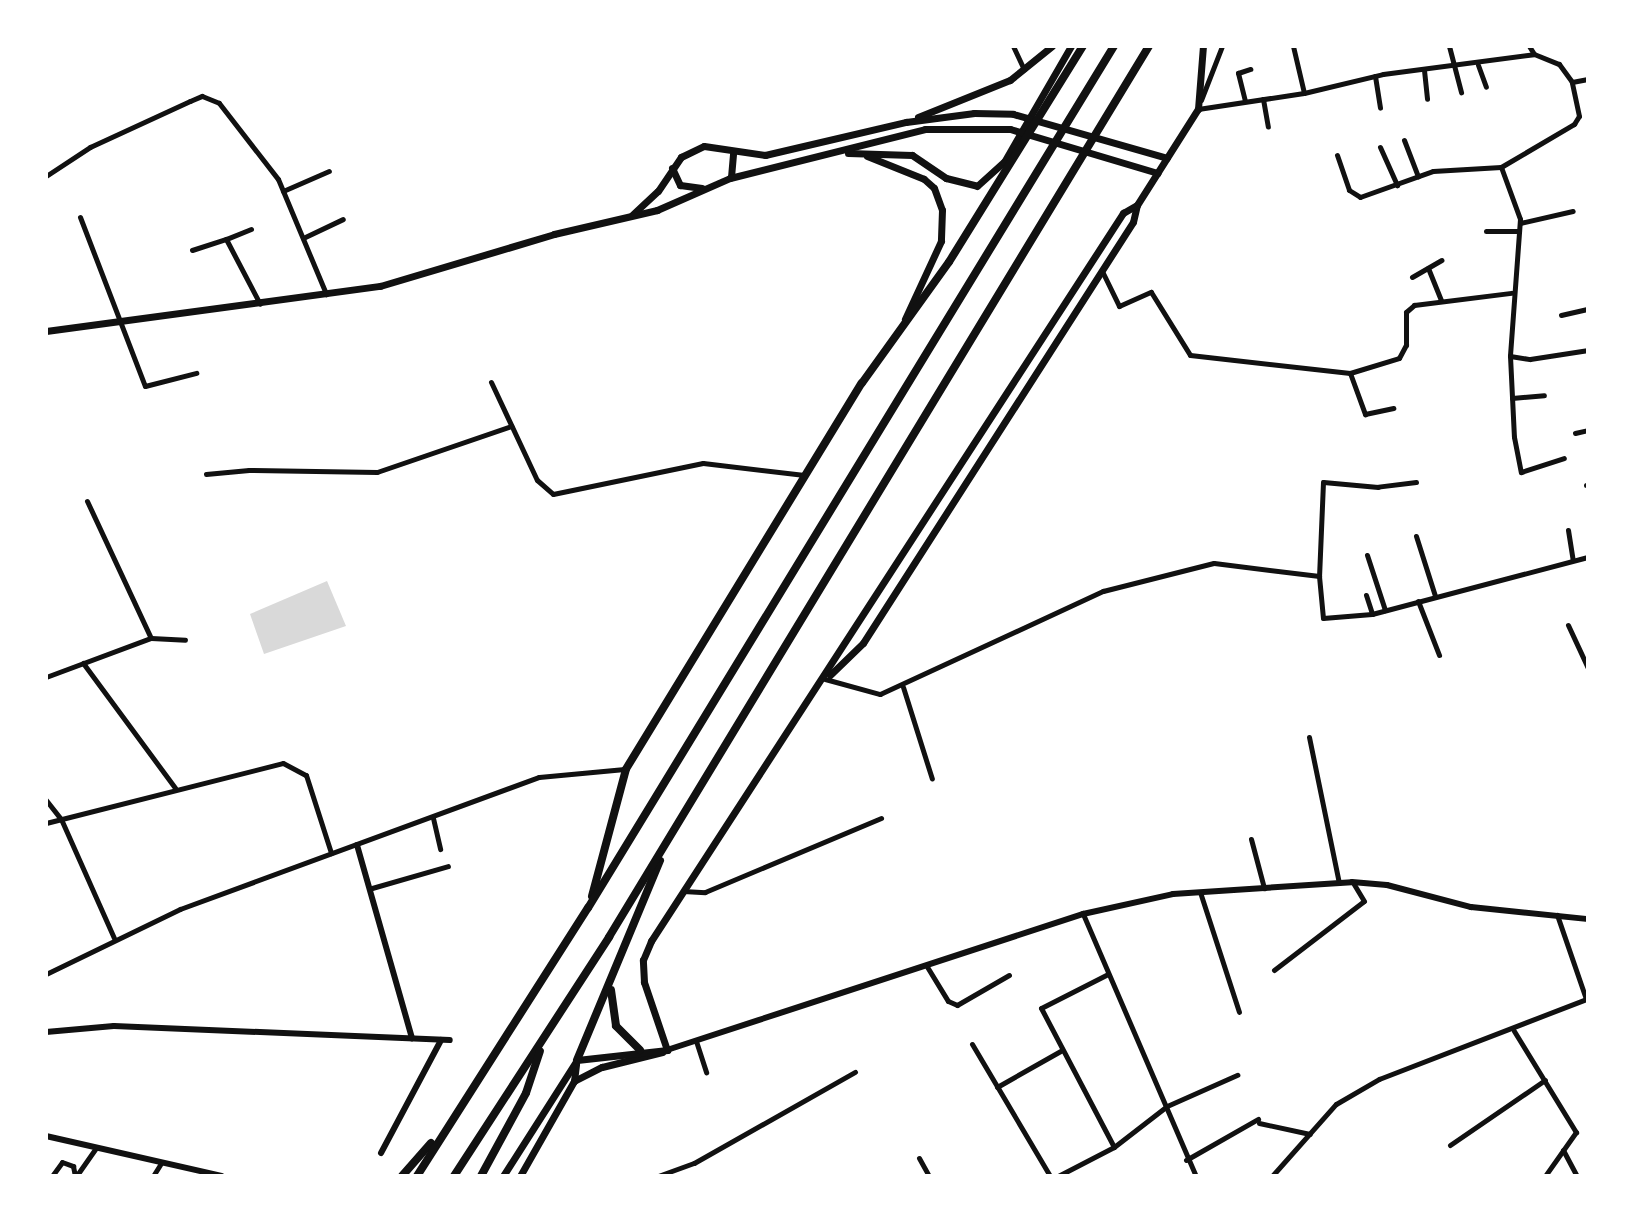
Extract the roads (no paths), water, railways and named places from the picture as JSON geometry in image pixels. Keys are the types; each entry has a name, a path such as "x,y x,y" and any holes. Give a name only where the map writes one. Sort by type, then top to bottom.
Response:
{"highway":[{"path":"588,908 626,769 804,475 901,326 949,262 1083,46"},
{"path":"417,1176 445,1127 588,908 1114,46"},
{"path":"454,1176 545,1037 671,833 1149,46"},
{"path":"577,1060 671,833"},
{"path":"616,967 611,1013 623,1036 640,1050"},
{"path":"481,1176 526,1093 545,1037"},
{"path":"402,1176 445,1127"}],"main road":[{"path":"906,122 1025,70 1052,46"},
{"path":"830,154 912,155 946,178 977,186 1004,162 1071,46"},
{"path":"825,679 863,643 1133,222 1137,205 1198,109 1203,46"},
{"path":"631,215 689,151 704,146 733,153 765,155 906,122 1013,114 1167,158"},
{"path":"46,331 261,305 380,286 631,215 730,178 925,129 1010,129 1158,173"},
{"path":"858,152 924,179 934,188 942,210 941,241 901,326"},
{"path":"730,178 733,153"},
{"path":"672,168 680,185 708,187"},
{"path":"667,1050 644,982 643,960 683,891 825,679 1123,213 1137,205"},
{"path":"503,1176 577,1060 640,1050 667,1050"},
{"path":"574,1081 602,1067 667,1050"},
{"path":"520,1176 574,1081 577,1060"}],"street":[{"path":"1013,46 1025,70"},
{"path":"1198,109 1222,46"},
{"path":"1293,46 1304,93"},
{"path":"1449,46 1457,67 1461,92"},
{"path":"1529,46 1534,54"},
{"path":"1198,109 1304,93 1375,76 1478,65 1534,54 1559,64 1572,82 1579,116 1574,124 1501,167 1418,176 1397,185 1353,195 1337,155"},
{"path":"1478,65 1486,87"},
{"path":"1245,101 1238,73 1250,69"},
{"path":"1424,70 1427,99"},
{"path":"1375,76 1380,108"},
{"path":"1572,82 1588,79"},
{"path":"48,175 90,147 202,96 219,103 270,165 327,295"},
{"path":"1263,99 1268,127"},
{"path":"1404,140 1418,176"},
{"path":"1380,147 1397,185"},
{"path":"1501,167 1520,223 1511,293 1510,356 1521,472 1564,458"},
{"path":"283,191 329,171"},
{"path":"1520,223 1573,211"},
{"path":"80,217 124,320 145,386 196,373"},
{"path":"303,238 343,219"},
{"path":"192,250 251,229"},
{"path":"1486,231 1519,231"},
{"path":"226,239 261,305"},
{"path":"1412,277 1442,260"},
{"path":"1428,267 1441,300"},
{"path":"1102,271 1119,306 1151,292 1190,355 1350,373 1375,370 1399,358 1406,345 1406,312 1441,300 1511,293"},
{"path":"1561,315 1586,310 1588,322"},
{"path":"1510,356 1530,359 1588,350"},
{"path":"1350,373 1365,414 1393,408"},
{"path":"491,382 537,480 553,494 703,463 804,475"},
{"path":"1512,398 1544,395"},
{"path":"206,474 249,470 377,472 511,426"},
{"path":"1575,433 1588,430"},
{"path":"1416,482 1378,487 1323,482 1319,576 1323,618 1372,614 1588,557"},
{"path":"87,501 151,638"},
{"path":"1568,530 1573,560"},
{"path":"1416,536 1435,596"},
{"path":"1367,555 1385,610"},
{"path":"825,679 862,694 903,687 1103,591 1214,563 1319,576"},
{"path":"1366,595 1372,614"},
{"path":"1418,601 1439,655"},
{"path":"1568,625 1588,668"},
{"path":"46,677 151,638 185,640"},
{"path":"83,663 175,788"},
{"path":"903,687 932,779"},
{"path":"1309,737 1339,883"},
{"path":"46,823 283,763 306,775 331,853"},
{"path":"46,974 114,939 331,853 539,777 626,769"},
{"path":"46,800 61,819 114,939"},
{"path":"433,818 440,849"},
{"path":"683,891 705,892 881,818"},
{"path":"1251,839 1264,888"},
{"path":"357,845 372,888 412,1038"},
{"path":"372,888 448,866"},
{"path":"1274,970 1364,901 1352,882"},
{"path":"667,1050 1083,914 1200,892 1352,882 1387,885 1471,907 1588,919"},
{"path":"1200,892 1239,1012"},
{"path":"1083,914 1167,1106 1186,1160 1196,1176"},
{"path":"1275,1175 1336,1104 1379,1079 1514,1031 1586,999 1557,915"},
{"path":"926,965 948,1001 957,1005 1009,975"},
{"path":"1108,974 1041,1008 1114,1147"},
{"path":"46,1032 114,1026 450,1040"},
{"path":"1514,1031 1576,1132 1545,1176"},
{"path":"381,1153 441,1040"},
{"path":"696,1041 706,1072"},
{"path":"972,1044 1050,1176"},
{"path":"997,1087 1062,1050"},
{"path":"658,1176 694,1163 855,1072"},
{"path":"1058,1176 1114,1147 1167,1106 1237,1075"},
{"path":"1450,1145 1545,1080"},
{"path":"1186,1160 1258,1121 1310,1134"},
{"path":"46,1136 222,1176"},
{"path":"76,1176 95,1149"},
{"path":"1563,1150 1577,1176"},
{"path":"919,1158 929,1176"},
{"path":"52,1176 62,1162 73,1166 76,1176"},
{"path":"153,1176 161,1163"}]}
